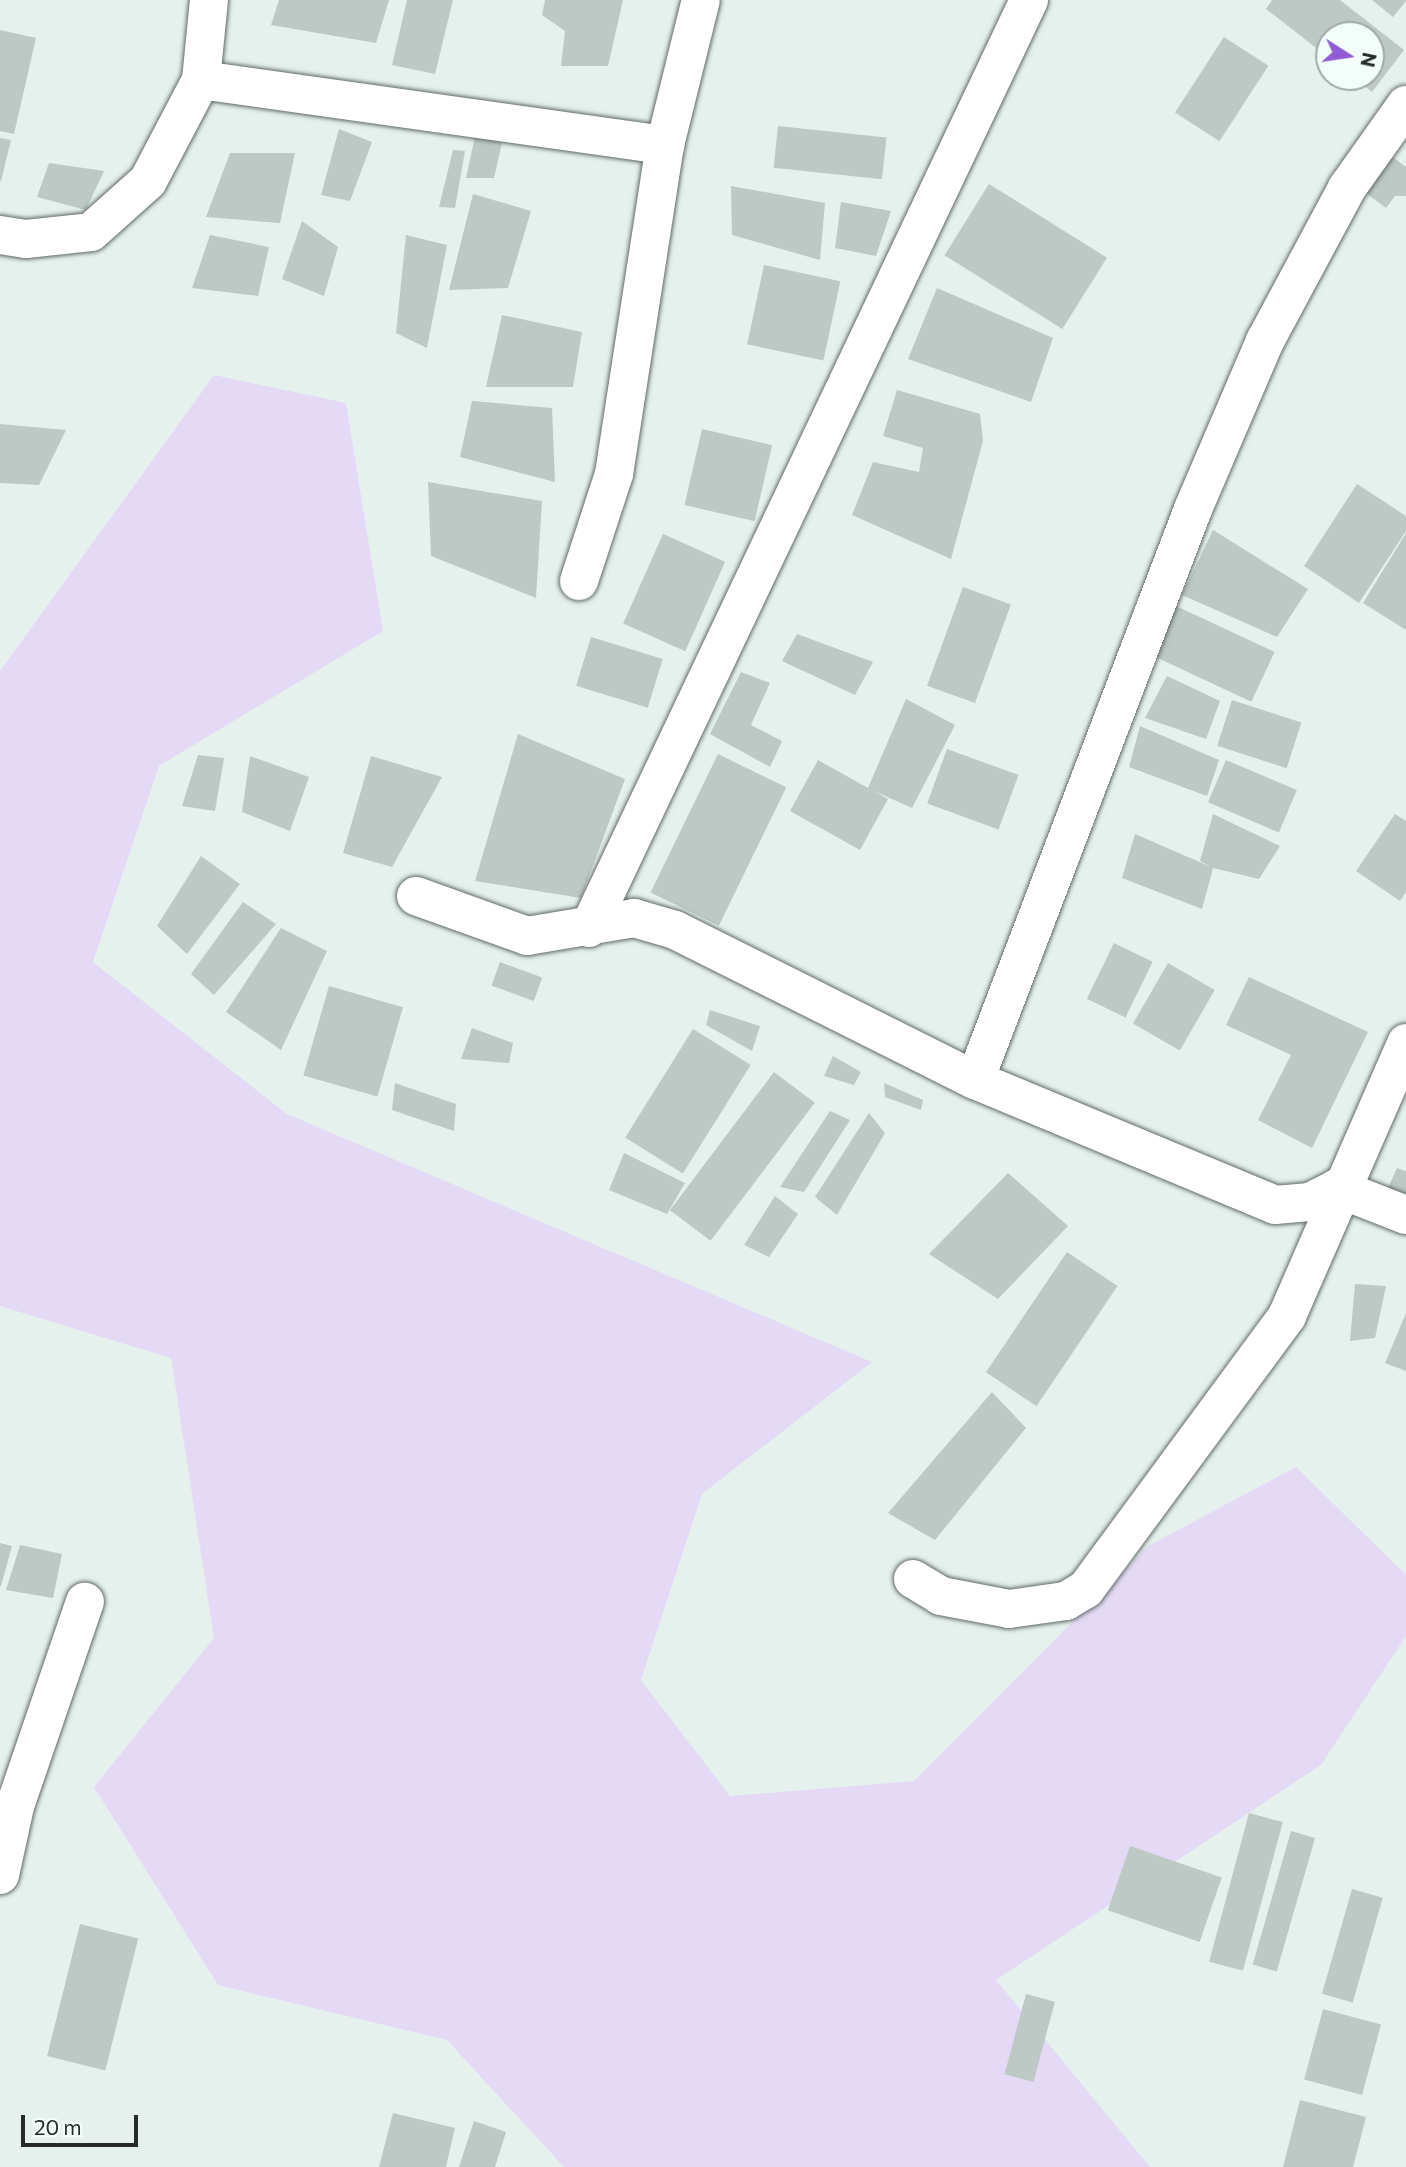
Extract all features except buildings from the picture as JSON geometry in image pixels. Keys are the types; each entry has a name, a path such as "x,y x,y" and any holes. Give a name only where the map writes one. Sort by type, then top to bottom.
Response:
{"street":[{"path":"0,235 26,239 91,232 148,181 201,80 209,0"},
{"path":"579,580 614,474 665,145 701,0"},
{"path":"589,928 1029,0"},
{"path":"201,80 665,145"},
{"path":"975,1080 1193,509 1265,341 1347,188 1406,105"},
{"path":"416,896 527,936 589,928 634,918 675,930 975,1080 1275,1205 1310,1202 1337,1188 1406,1215"},
{"path":"913,1579 941,1596 1009,1609 1066,1601 1086,1588 1287,1316 1337,1188 1406,1043"},
{"path":"0,1875 7,1799 85,1602"}],"shaded area":[{"path":"214,375 346,403 383,631 159,766 93,962 287,1114 872,1362 702,1494 641,1680 730,1796 914,1781 1148,1546 1296,1467 1406,1575 1406,1636 1321,1765 996,1980 1150,2167 564,2167 447,2040 218,1985 94,1787 214,1638 171,1358 0,1306 0,671"}]}
